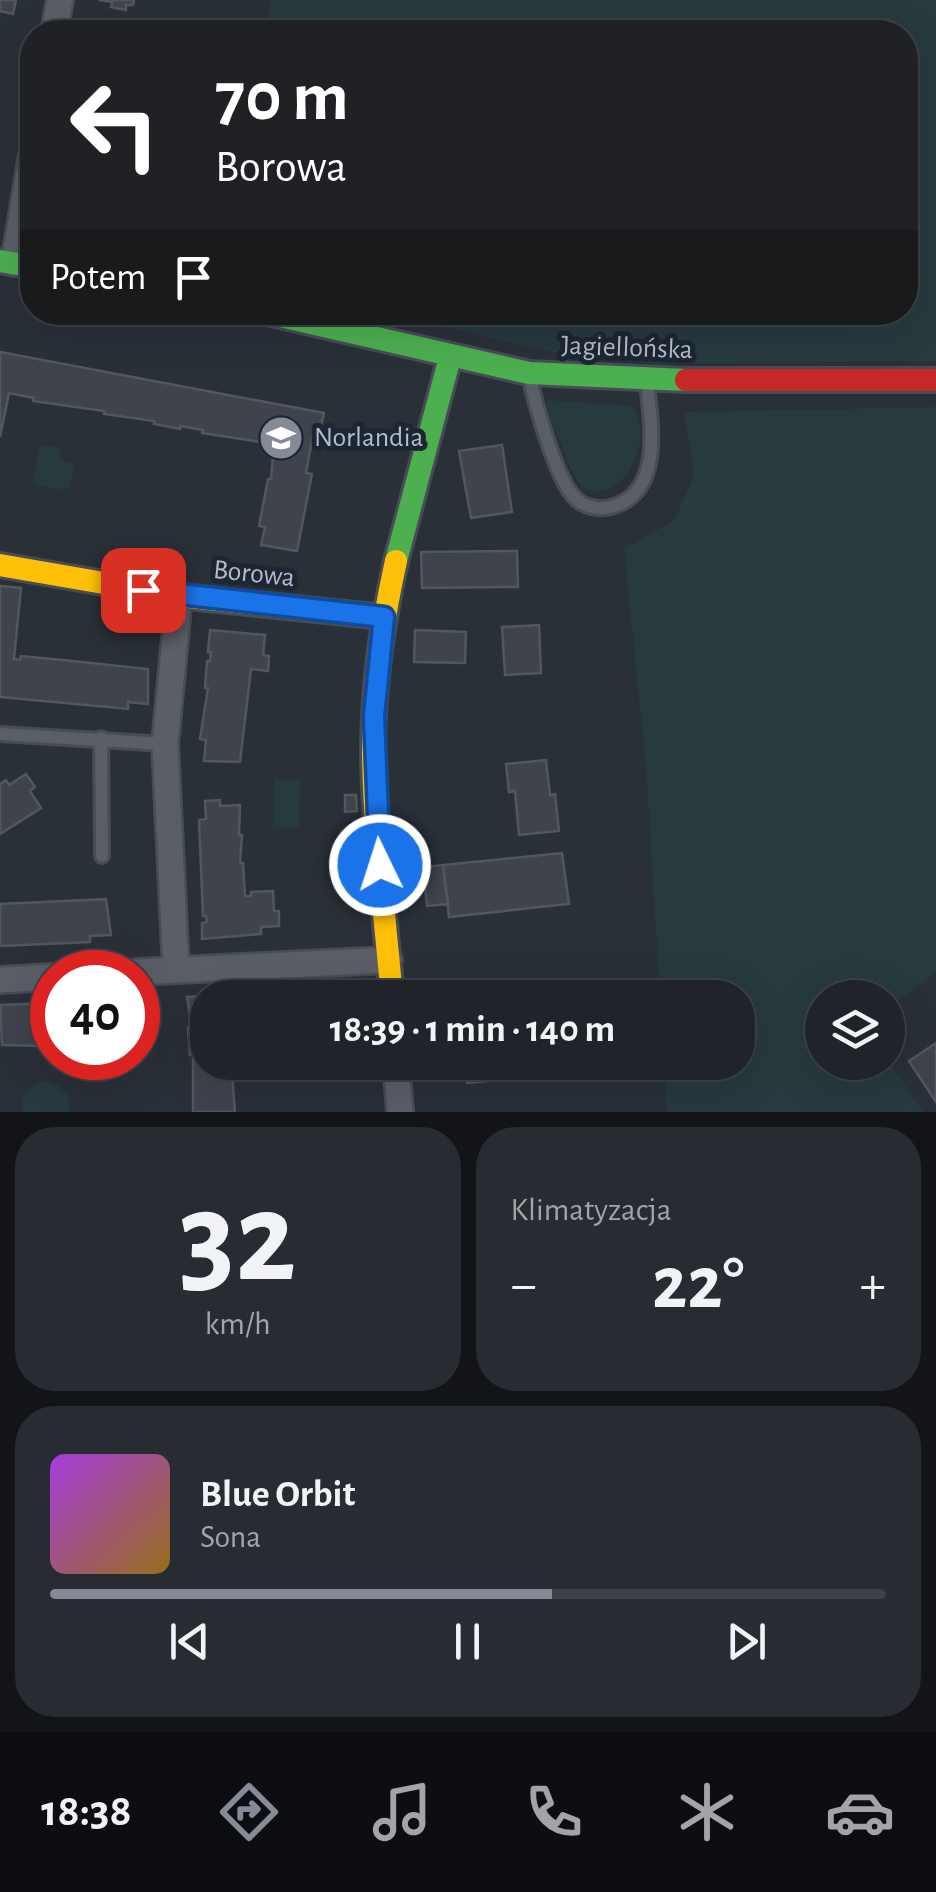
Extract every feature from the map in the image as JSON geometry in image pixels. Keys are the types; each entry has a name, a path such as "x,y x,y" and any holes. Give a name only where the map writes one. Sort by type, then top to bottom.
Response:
{"street":[{"path":"15,263 20,231"},
{"name":"Jagiellońska","path":"316,325 529,373 647,380 936,380"},
{"path":"391,980 376,834 374,736 384,617 404,512 450,357"},
{"name":"Borowa","path":"0,565 179,596 384,617"},
{"path":"176,970 165,744 179,596"},
{"path":"160,971 389,960"},
{"path":"0,980 30,978"},
{"path":"397,1080 400,1112"}],"lane":[{"path":"529,373 534,401 569,490 584,504 596,508 620,504 642,482 652,444 647,380"},
{"path":"0,734 165,744"},
{"path":"101,738 102,856"}],"green space":[{"path":"271,0 936,0 936,361 662,364 561,354 435,325 918,325 918,20 267,20"},
{"path":"547,400 632,406 641,437 630,469 620,482 595,492 579,483 553,426"},
{"path":"936,407 936,973 905,995 905,980 805,980 805,1080 901,1080 923,1112 667,1112 665,1080 755,1080 755,980 659,980 646,767 624,549 674,520 694,476 684,412"},
{"path":"44,445 61,448 59,460 74,464 66,490 36,485 33,480"},
{"path":"274,779 300,780 299,828 273,827"},
{"path":"41,1082 63,1090 70,1112 23,1112 26,1094"}],"building":[{"path":"0,0 16,0 13,14 0,11"},
{"path":"98,0 134,0 133,5 126,5 126,10"},
{"path":"0,352 324,413 319,435 313,434 306,473 312,474 297,551 261,545 265,527 259,526 271,479 274,444 33,401 34,398 9,393 0,437"},
{"path":"502,445 512,512 471,518 459,451"},
{"path":"517,551 518,587 422,588 421,552"},
{"path":"0,586 21,588 14,659 20,660 21,656 148,669 148,704 128,702 128,709 0,697"},
{"path":"539,625 541,673 505,675 502,627"},
{"path":"210,630 265,635 263,655 269,656 268,671 251,669 240,762 204,761 206,740 200,739 208,688"},
{"path":"415,630 466,632 465,663 414,662"},
{"path":"546,760 559,831 519,835 515,791 509,792 506,764"},
{"path":"26,774 35,787 30,791 41,808 0,834 0,784 6,780 9,785"},
{"path":"345,795 356,795 357,811 345,812"},
{"path":"220,800 220,806 240,805 240,863 245,896 273,891 279,926 261,927 261,934 202,939 202,923 207,922 203,916 199,820 206,819 205,801"},
{"path":"562,853 569,904 449,917 443,865"},
{"path":"443,865 448,904 427,906 423,867"},
{"path":"106,899 111,935 90,936 90,942 0,946 0,904"},
{"path":"30,1004 30,1046 2,1045 0,1005"},
{"path":"936,1043 936,1102 909,1061"},
{"path":"193,1080 232,1080 235,1112 193,1112"}],"traffic: fast":[{"path":"0,261 20,264"},
{"path":"320,325 529,373 686,380"},
{"path":"396,561 450,357"}],"traffic: slow":[{"path":"390,980 373,752 379,656 396,561"},
{"path":"0,565 179,596 384,617"}],"traffic: jam":[{"path":"686,380 936,380"}],"place":[{"name":"Norlandia","path":"281,438"}],"route":[{"path":"143,590 384,617 374,716 380,865"}]}
